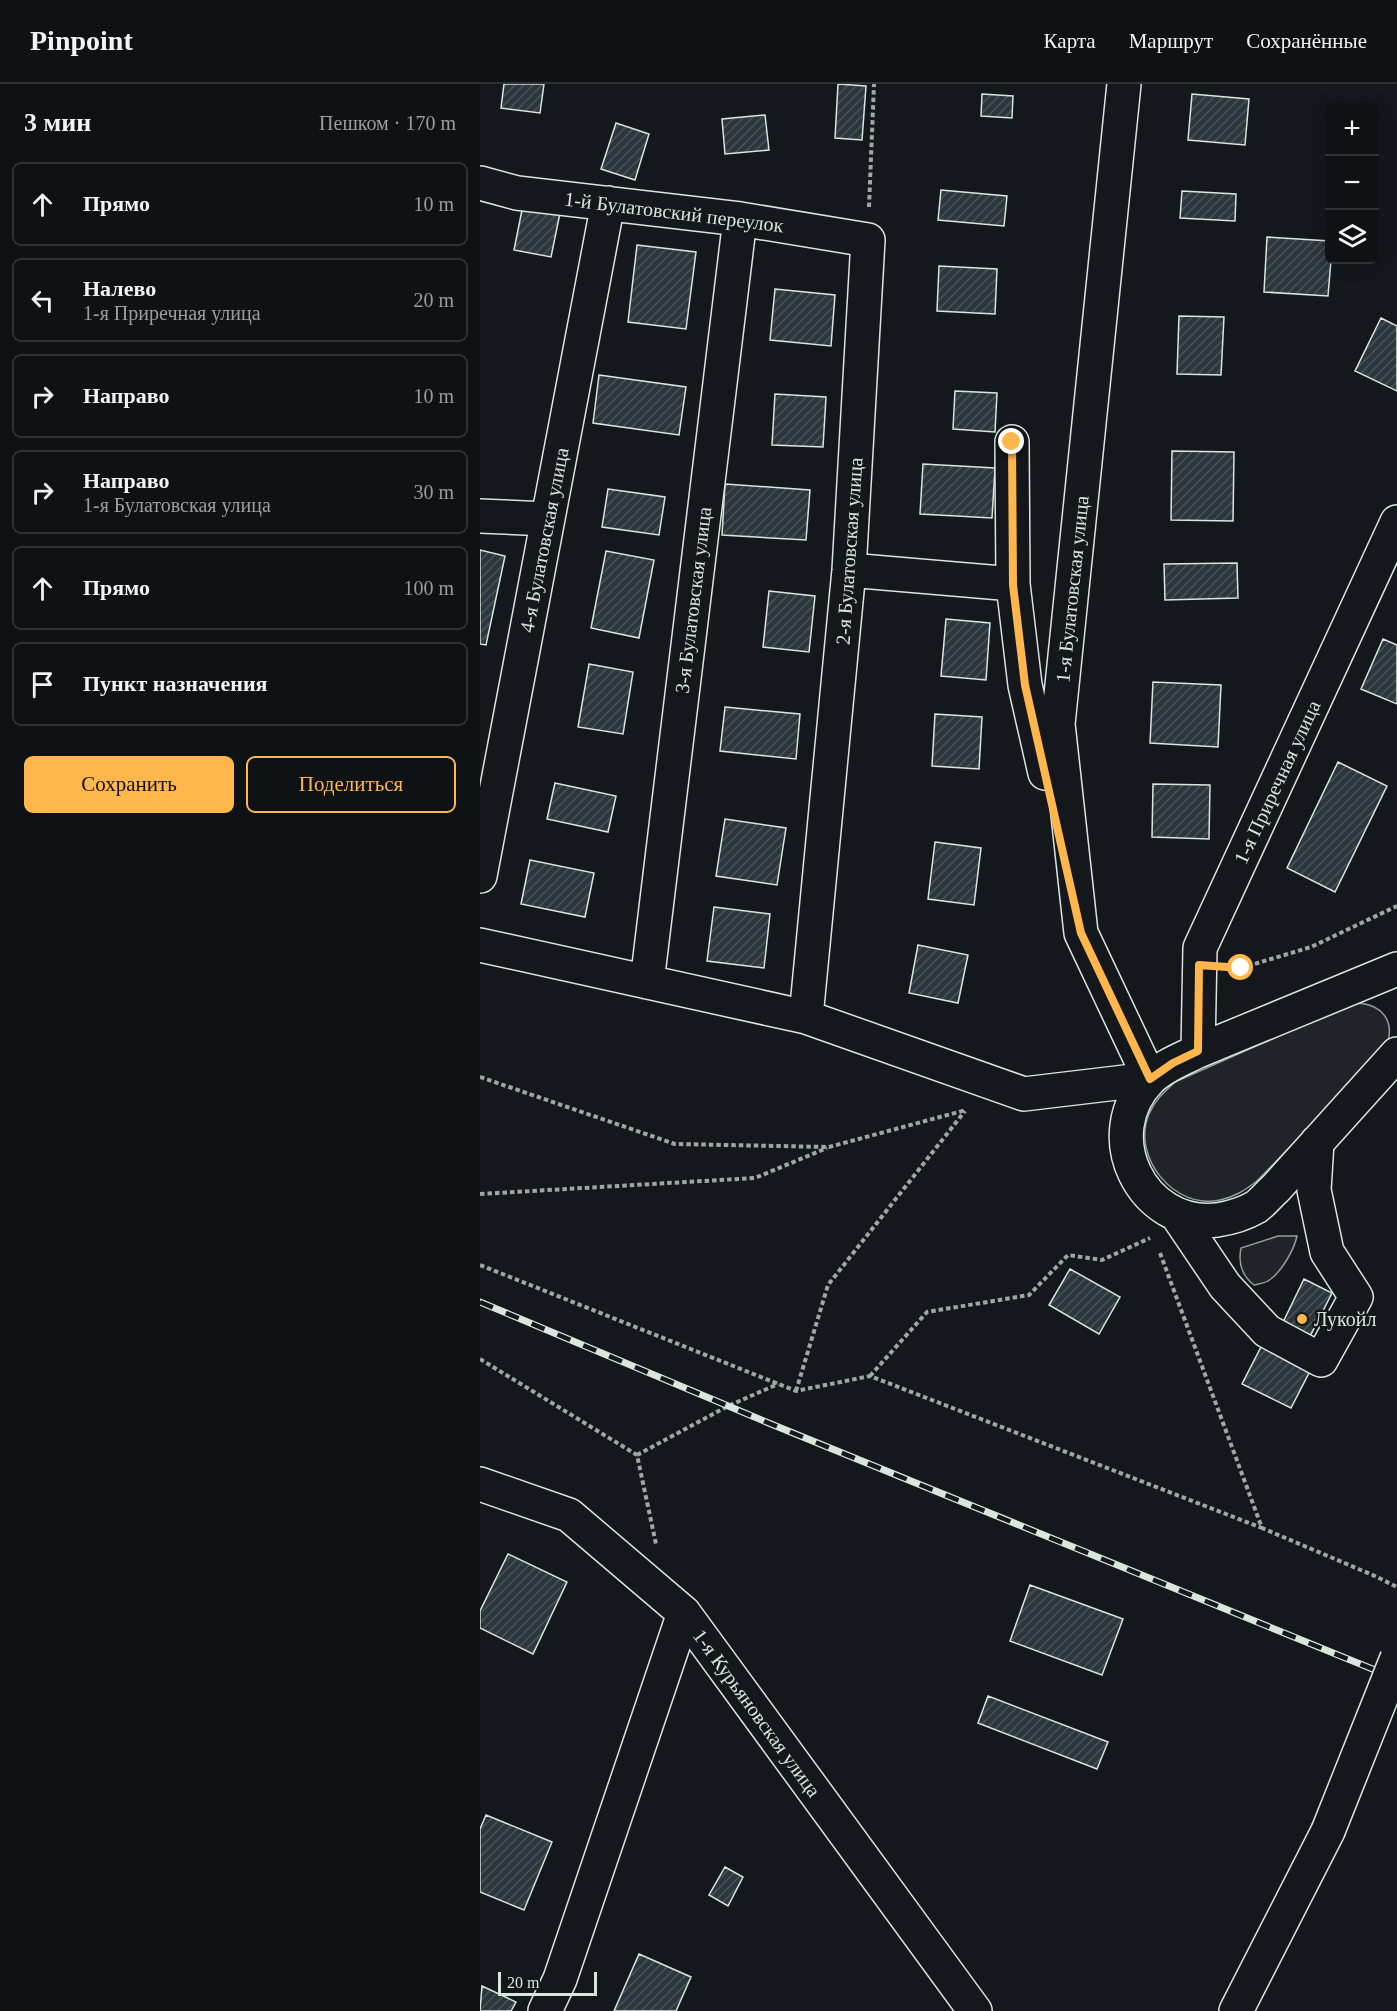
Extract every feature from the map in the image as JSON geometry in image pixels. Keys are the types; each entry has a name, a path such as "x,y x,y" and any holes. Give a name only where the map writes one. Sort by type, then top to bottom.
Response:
{"street":[{"name":"1-я Булатовская улица","path":"1124,84 1058,724 1081,933 1150,1079"},
{"name":"1-й Булатовский переулок","path":"480,183 518,193 740,219 868,240"},
{"name":"4-я Булатовская улица","path":"480,876 608,203"},
{"name":"3-я Булатовская улица","path":"647,982 740,219"},
{"name":"2-я Булатовская улица","path":"806,1017 849,570 868,240"},
{"path":"1012,442 1013,585 1025,685 1081,933"},
{"path":"480,516 548,519"},
{"name":"1-я Приречная улица","path":"1198,1051 1200,948 1397,522"},
{"path":"849,570 1013,585"},
{"path":"480,945 806,1017 1024,1094 1150,1079"},
{"path":"1317,1142 1314,1190 1327,1252 1356,1297 1321,1360 1267,1331 1162,1217 1137,1179 1127,1154 1126,1127 1134,1101 1150,1079 1173,1063 1397,969"},
{"path":"1162,1217 1204,1221 1231,1218 1256,1207 1397,1054"},
{"name":"1-я Курьяновская улица","path":"480,1484 569,1515 676,1607 975,2011"},
{"path":"545,2011 560,1979 676,1607"},
{"path":"1236,2011 1328,1831 1397,1658"}],"path":[{"path":"868,240 874,84"},
{"path":"1199,965 1241,968 1311,947 1397,906"},
{"path":"480,1077 675,1144 829,1147"},
{"path":"480,1194 755,1178 829,1147 976,1108"},
{"path":"796,1391 828,1285 966,1110"},
{"path":"870,1376 927,1312 1029,1295 1068,1255 1102,1260 1162,1217 1262,1528"},
{"path":"480,1265 796,1391 870,1376 1262,1528 1397,1587"},
{"path":"480,1359 637,1455 676,1607"},
{"path":"637,1455 728,1406 778,1384"}],"shaded area":[{"path":"1353,1003 1372,1006 1385,1016 1389,1030 1385,1049 1257,1181 1230,1197 1203,1201 1187,1197 1173,1189 1160,1177 1151,1163 1146,1147 1145,1130 1154,1104 1175,1082"},
{"path":"1278,1236 1297,1236 1290,1254 1278,1273 1267,1282 1254,1285 1246,1277 1242,1268 1241,1248"}],"building":[{"path":"504,84 544,84 540,113 501,108"},
{"path":"838,84 866,86 862,140 835,138"},
{"path":"982,94 1013,96 1012,118 981,116"},
{"path":"1192,94 1249,99 1245,145 1188,140"},
{"path":"765,115 769,150 725,154 722,119"},
{"path":"616,123 649,134 635,180 601,169"},
{"path":"941,190 1007,196 1004,226 938,220"},
{"path":"1182,191 1236,194 1235,221 1180,218"},
{"path":"524,200 561,208 551,257 514,250"},
{"path":"1267,237 1325,241 1325,264 1331,264 1328,296 1264,292"},
{"path":"637,245 696,252 686,329 628,322"},
{"path":"939,266 997,269 995,314 937,311"},
{"path":"775,289 835,295 831,346 770,340"},
{"path":"1179,316 1224,317 1221,375 1177,374"},
{"path":"1381,318 1397,326 1397,391 1355,371"},
{"path":"599,375 686,387 679,435 593,423"},
{"path":"955,391 997,393 995,432 953,429"},
{"path":"775,394 826,397 823,447 772,445"},
{"path":"1172,451 1234,452 1233,521 1171,520"},
{"path":"923,464 995,468 992,518 920,514"},
{"path":"725,484 810,490 806,540 722,535"},
{"path":"608,489 665,497 659,535 602,527"},
{"path":"480,550 505,556 486,645 480,644"},
{"path":"606,551 654,560 639,638 591,628"},
{"path":"1237,563 1238,598 1165,600 1164,564"},
{"path":"769,591 815,596 809,652 763,647"},
{"path":"946,619 990,623 986,680 941,676"},
{"path":"1383,639 1397,645 1397,704 1361,689"},
{"path":"589,664 633,672 623,734 578,727"},
{"path":"1153,682 1221,685 1218,747 1150,743"},
{"path":"725,707 800,714 796,759 720,751"},
{"path":"935,714 982,717 979,769 932,766"},
{"path":"1338,762 1387,786 1335,892 1287,868"},
{"path":"555,783 616,796 608,832 547,819"},
{"path":"1153,784 1210,785 1209,839 1152,837"},
{"path":"725,819 786,828 777,885 716,876"},
{"path":"935,842 981,848 974,905 928,899"},
{"path":"530,860 594,873 585,917 521,904"},
{"path":"714,907 770,914 764,968 707,961"},
{"path":"918,945 968,955 958,1003 909,993"},
{"path":"1070,1269 1120,1297 1099,1334 1049,1305"},
{"name":"Лукойл","path":"1304,1279 1332,1293 1297,1362 1311,1369 1291,1408 1242,1384 1262,1345 1270,1349"},
{"path":"508,1554 567,1582 533,1654 480,1628 480,1611"},
{"path":"1030,1585 1123,1619 1102,1675 1010,1641"},
{"path":"988,1696 1108,1742 1097,1769 978,1723"},
{"path":"486,1815 552,1842 524,1910 480,1892 480,1829"},
{"path":"725,1867 743,1877 728,1906 709,1895"},
{"path":"639,1954 691,1977 676,2011 614,2011"},
{"path":"482,1986 516,2002 511,2011 480,2011"}],"railway":[{"path":"480,1302 771,1424 1397,1679"}],"place":[{"name":"Лукойл","path":"1302,1319"}],"route":[{"path":"1012,442 1013,585 1025,685 1081,933 1150,1079 1173,1063 1198,1051 1199,965 1241,968"}]}
